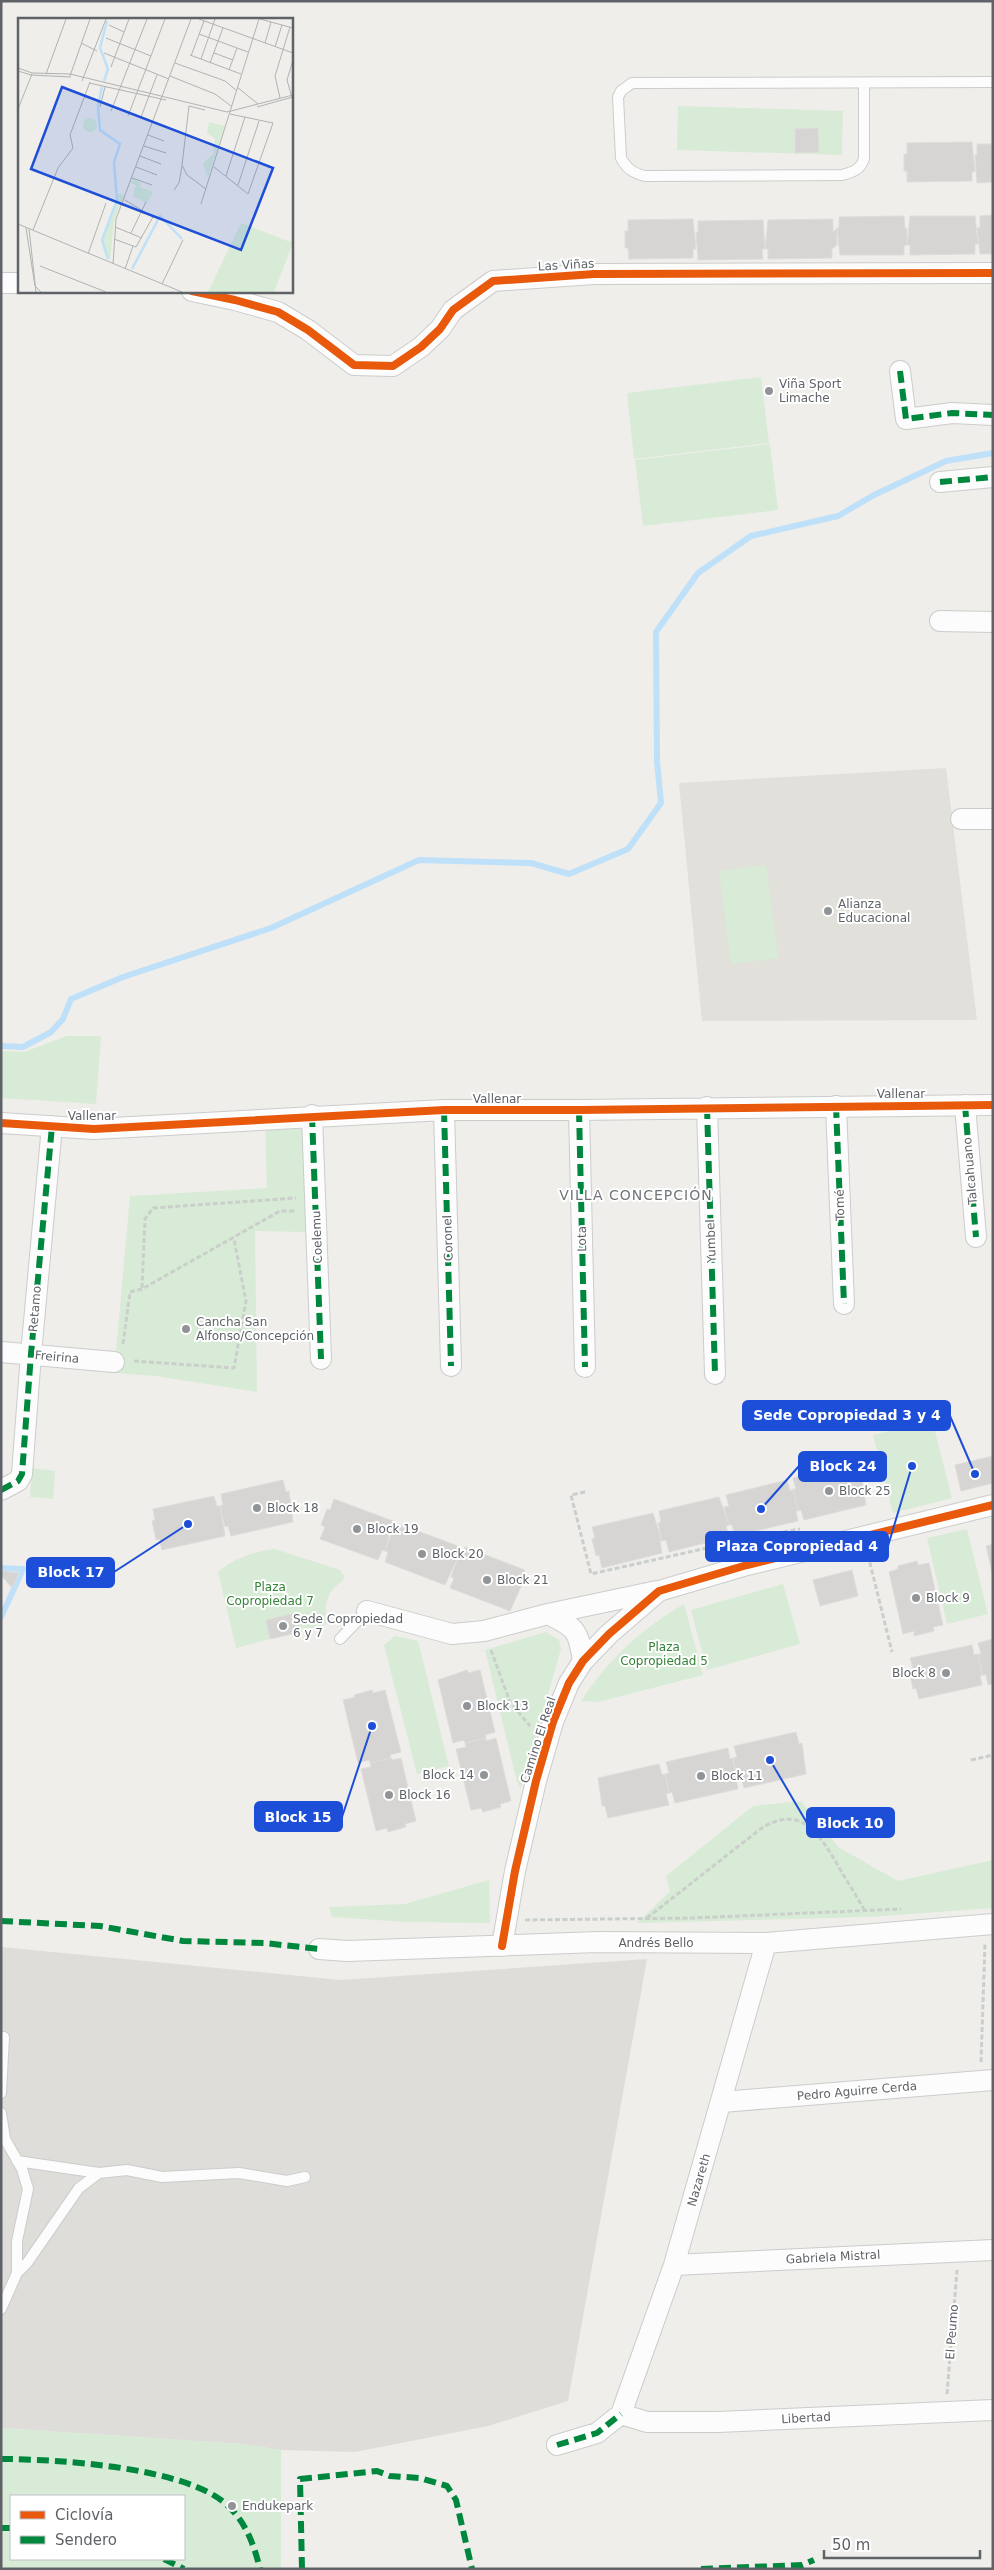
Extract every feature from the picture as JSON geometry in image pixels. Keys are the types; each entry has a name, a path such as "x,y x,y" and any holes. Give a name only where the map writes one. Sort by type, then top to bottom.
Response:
{"street":[{"name":"Las Viñas","path":"197,292 278,312 308,330 354,365 393,366 421,347 440,329 453,310 493,281 594,274 993,273"},
{"path":"1,283 18,283"},
{"path":"900,371 906,419 952,413 993,415"},
{"path":"940,482 993,477"},
{"path":"940,621 993,622"},
{"path":"961,819 993,820"},
{"name":"Vallenar","path":"1,1122 94,1128 247,1122 312,1115 444,1110 993,1104"},
{"name":"Talcahuano","path":"965,1105 976,1237"},
{"name":"Tomé","path":"836,1106 844,1304"},
{"name":"Yumbel","path":"707,1107 715,1374"},
{"name":"Coronel","path":"444,1110 451,1366"},
{"name":"Lota","path":"579,1110 585,1367"},
{"name":"Coelemu","path":"312,1115 321,1359"},
{"name":"Retamo","path":"5,1488 18,1481 22,1474 52,1126"},
{"name":"Freirina","path":"1,1352 122,1361"},
{"name":"Camino El Real","path":"502,1946 515,1871 546,1744 569,1683 583,1661 609,1634 659,1591 747,1565 993,1505"},
{"path":"367,1611 452,1634 484,1631 548,1614 659,1591"},
{"path":"548,1614 563,1620 576,1632 583,1661"},
{"name":"Andrés Bello","path":"319,1949 347,1951 598,1942 766,1943 989,1924"},
{"name":"Nazareth","path":"621,2414 674,2265 766,1943"},
{"name":"Pedro Aguirre Cerda","path":"722,2102 987,2080"},
{"name":"Gabriela Mistral","path":"674,2265 993,2250"},
{"name":"Libertad","path":"621,2414 647,2422 718,2422 993,2410"},
{"path":"557,2444 597,2433 621,2414"}],"lane":[{"path":"864,83 864,158 862,166 851,173 842,175 645,176 634,173 626,167 621,158 618,97 621,91 632,83 993,82"},
{"path":"340,1639 367,1611"},
{"path":"1,2093 4,2037"},
{"path":"1,2113 5,2139 17,2161 28,2189 17,2240 17,2273"},
{"path":"17,2161 99,2173 127,2170 162,2177 238,2173 287,2181 305,2177"},
{"path":"1,2309 17,2273 27,2263 79,2188 99,2173"}],"path":[{"path":"142,1289 145,1219 153,1208 297,1198"},
{"path":"234,1238 246,1301 234,1368 122,1361 130,1292 142,1289 280,1211 297,1210 298,1228 317,1230"},
{"path":"584,1492 571,1495 591,1574 804,1528"},
{"path":"868,1553 892,1652"},
{"path":"484,1631 510,1702 546,1744"},
{"path":"971,1760 993,1755"},
{"path":"646,1919 759,1830 768,1824 789,1819 807,1824 821,1836 865,1911"},
{"path":"507,1920 646,1919 911,1909"},
{"path":"987,2080 989,1924"}],"shaded area":[{"name":"Alianza Educacional","path":"946,768 977,1020 702,1021 679,783"},
{"path":"1,1947 341,1980 647,1959 568,2401 488,2426 355,2452 281,2450 242,2444 1,2428"}],"green space":[{"path":"678,106 843,111 842,155 677,150"},
{"path":"761,377 769,443 634,459 627,393"},
{"path":"770,444 778,510 643,526 635,460"},
{"path":"766,865 778,958 731,964 719,871"},
{"path":"67,1036 101,1036 96,1104 1,1098 1,1051 24,1052"},
{"path":"306,1122 306,1232 255,1231 257,1392 156,1376 114,1373 130,1196 267,1188 265,1123"},
{"path":"932,1420 952,1498 893,1513 873,1435"},
{"path":"32,1468 55,1471 53,1499 30,1497"},
{"path":"967,1529 988,1614 947,1624 927,1538"},
{"name":"Plaza Copropiedad 7","path":"275,1549 340,1570 344,1576 343,1580 333,1589 326,1603 327,1624 236,1648 218,1572 230,1563 245,1556"},
{"path":"783,1584 800,1644 707,1670 691,1610"},
{"name":"Plaza Copropiedad 5","path":"684,1604 703,1675 598,1702 581,1701 602,1672 626,1647 654,1624"},
{"path":"546,1632 559,1640 561,1649 521,1788 517,1782 485,1650"},
{"path":"395,1636 418,1641 449,1766 417,1774 384,1645"},
{"path":"801,1801 838,1847 898,1881 993,1860 993,1908 868,1917 637,1923 670,1891 666,1876 753,1806"},
{"path":"489,1880 490,1923 406,1922 332,1917 329,1907 405,1904"},
{"name":"Endukepark","path":"1,2428 242,2444 281,2450 281,2569 1,2569"}],"building":[{"path":"818,128 819,152 795,153 795,129"},
{"path":"972,142 975,172 972,172 972,181 907,182 907,171 904,171 904,154 907,154 907,143"},
{"path":"977,144 993,144 993,182 977,183 975,155 977,155"},
{"path":"993,215 993,254 980,254 977,228 980,228 980,216"},
{"path":"904,216 905,229 907,228 907,245 904,246 904,255 840,255 837,228 839,228 839,217"},
{"path":"910,216 975,216 978,244 975,244 975,254 910,255 910,245 907,245"},
{"path":"693,219 696,249 693,249 693,258 629,259 628,248 625,248 625,231 628,231 628,220"},
{"path":"833,219 833,232 837,228 837,245 832,249 832,258 768,259 768,249 765,249 768,220"},
{"path":"763,220 765,249 762,249 763,259 698,260 696,232 698,232 698,221"},
{"path":"993,1456 993,1483 961,1491 955,1465"},
{"name":"Block 25","path":"856,1463 859,1475 861,1474 866,1505 804,1520 801,1510 798,1511 793,1489 796,1489 793,1478"},
{"name":"Block 18","path":"283,1480 286,1492 289,1491 293,1522 231,1536 228,1526 225,1527 220,1506 223,1505 221,1494"},
{"path":"787,1480 790,1491 793,1489 798,1511 796,1511 798,1521 735,1536 732,1525 729,1525 724,1507 729,1506 726,1495"},
{"path":"214,1496 217,1506 220,1506 225,1536 162,1550 159,1539 156,1540 152,1521 155,1520 153,1509"},
{"path":"719,1497 729,1525 726,1526 729,1537 669,1552 666,1540 662,1541 658,1523 661,1522 659,1511"},
{"name":"Block 19","path":"334,1499 393,1521 385,1551 382,1550 378,1560 320,1539 325,1527 321,1525 327,1509 330,1510"},
{"path":"653,1513 662,1541 660,1541 662,1553 602,1568 599,1555 596,1556 592,1539 595,1538 592,1527"},
{"name":"Block 20","path":"399,1524 458,1546 455,1556 458,1557 445,1585 385,1562 388,1552 385,1551 392,1532 396,1534"},
{"path":"993,1544 993,1577 986,1546"},
{"name":"Block 21","path":"465,1547 525,1570 521,1581 523,1582 510,1611 450,1588 454,1578 451,1577 458,1557 461,1558"},
{"name":"Block 9","path":"917,1561 918,1565 929,1563 943,1625 933,1627 934,1631 914,1636 914,1631 903,1634 889,1572 898,1569 898,1566"},
{"path":"852,1570 858,1596 820,1606 813,1580"},
{"path":"1,1571 19,1573 12,1588 1,1575"},
{"name":"Sede Copropiedad 6 y 7","path":"296,1613 301,1632 270,1639 266,1620"},
{"path":"993,1639 993,1684 988,1685 986,1675 982,1675 978,1654 981,1654 978,1643"},
{"name":"Block 8","path":"972,1645 974,1655 978,1654 982,1685 919,1699 916,1688 913,1689 909,1670 913,1669 910,1658"},
{"name":"Block 13","path":"467,1670 468,1673 480,1670 495,1732 485,1735 486,1738 465,1743 464,1740 453,1743 438,1680"},
{"path":"372,1690 373,1693 385,1690 401,1752 390,1755 391,1758 370,1763 369,1760 358,1763 343,1700"},
{"path":"796,1732 799,1744 802,1743 806,1774 744,1788 741,1778 738,1779 733,1758 737,1757 734,1746"},
{"name":"Block 14","path":"486,1738 486,1741 496,1738 511,1801 500,1804 501,1807 483,1812 481,1808 471,1810 456,1749 466,1747 465,1743"},
{"name":"Block 11","path":"728,1748 730,1759 733,1758 738,1789 675,1803 672,1792 669,1793 665,1774 669,1773 666,1762"},
{"name":"Block 16","path":"391,1758 392,1760 401,1758 416,1821 405,1824 406,1827 388,1832 387,1828 376,1831 361,1769 371,1767 370,1763"},
{"path":"659,1764 662,1775 665,1774 669,1793 666,1794 669,1805 608,1818 605,1806 602,1806 598,1778"}],"waterway":[{"path":"1,1046 23,1047 51,1032 63,1019 71,999 123,977 271,928 419,860 531,863 569,874 628,849 661,803 657,761 656,632 698,573 751,536 838,516 874,495 946,461 993,453"},
{"path":"1,1568 23,1569 1,1617"}],"marked path":[{"path":"900,371 906,419 952,413 993,415"},
{"path":"940,482 993,477"},
{"path":"965,1105 976,1237"},
{"path":"836,1106 844,1304"},
{"path":"707,1107 715,1374"},
{"path":"444,1110 451,1366"},
{"path":"579,1110 585,1367"},
{"path":"312,1115 321,1359"},
{"path":"1,1490 18,1481 22,1474 52,1126"},
{"path":"1,1921 100,1926 183,1941 264,1943 319,1949"},
{"path":"557,2445 597,2433 621,2414"},
{"path":"1,2459 54,2461 120,2468 183,2482 208,2492 227,2505 244,2526 255,2551 260,2569"},
{"path":"302,2569 300,2479 377,2471 390,2476 420,2478 447,2486 456,2500 472,2569"},
{"path":"1,2528 10,2528"},
{"path":"166,2560 184,2569"},
{"path":"701,2569 802,2565 814,2560"}],"cycle path":[{"path":"197,292 278,312 308,330 354,365 393,366 421,347 440,329 453,310 493,281 594,274 993,273"},
{"path":"1,1123 94,1129 444,1110 993,1105"},
{"path":"502,1946 515,1871 536,1781 553,1722 569,1683 583,1661 609,1634 659,1591 747,1565 993,1505"}],"place":[{"name":"Viña Sport Limache","path":"769,391"},
{"name":"Alianza Educacional","path":"828,911"},
{"name":"Cancha San Alfonso/Concepción","path":"186,1329"},
{"name":"Plaza Copropiedad 4","path":"912,1466"},
{"name":"Sede Copropiedad 3 y 4","path":"975,1474"},
{"name":"Block 25","path":"829,1491"},
{"name":"Block 18","path":"257,1508"},
{"name":"Block 24","path":"761,1509"},
{"name":"Block 17","path":"188,1524"},
{"name":"Block 19","path":"357,1529"},
{"name":"Block 20","path":"422,1554"},
{"name":"Block 21","path":"487,1580"},
{"name":"Block 9","path":"916,1598"},
{"name":"Sede Copropiedad 6 y 7","path":"283,1626"},
{"name":"Block 8","path":"946,1673"},
{"name":"Block 13","path":"467,1706"},
{"name":"Block 15","path":"372,1726"},
{"name":"Block 10","path":"770,1760"},
{"name":"Block 14","path":"484,1775"},
{"name":"Block 11","path":"701,1776"},
{"name":"Block 16","path":"389,1795"},
{"name":"Endukepark","path":"232,2506"}],"district":[{"name":"VILLA CONCEPCIÓN","path":"636,1195"}]}
